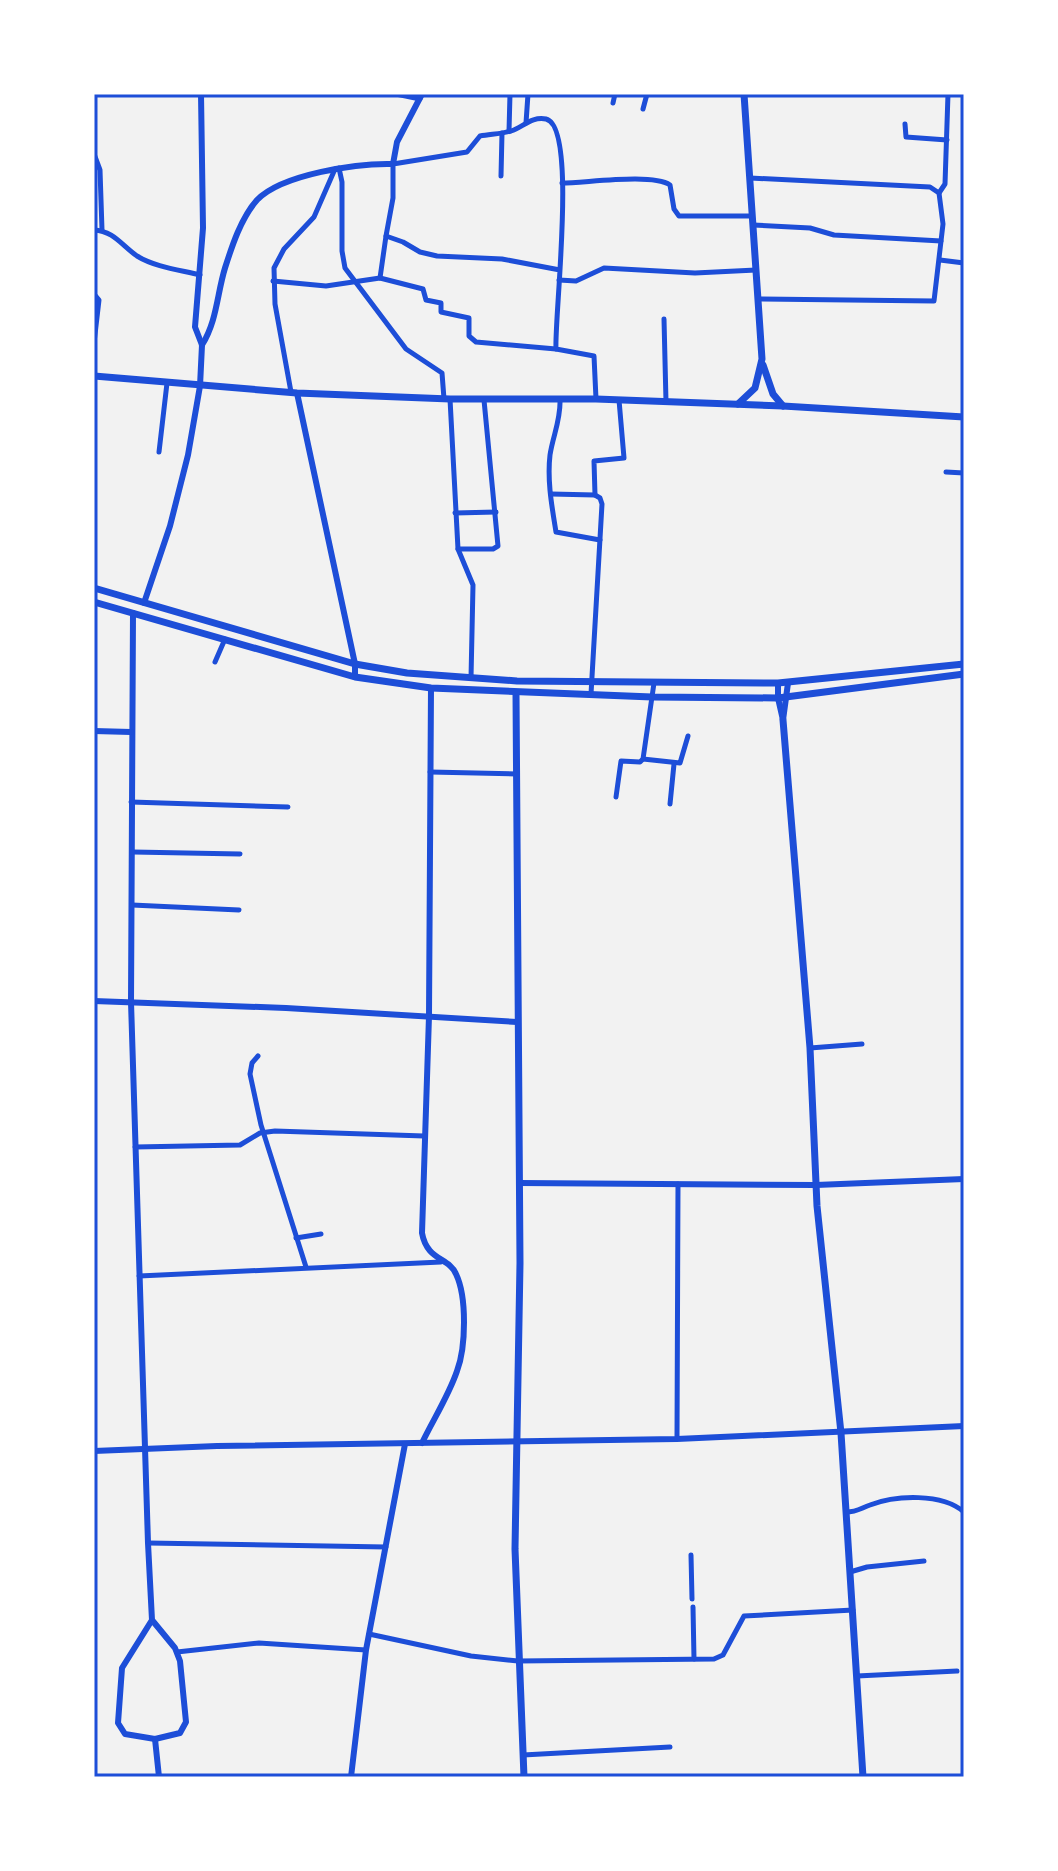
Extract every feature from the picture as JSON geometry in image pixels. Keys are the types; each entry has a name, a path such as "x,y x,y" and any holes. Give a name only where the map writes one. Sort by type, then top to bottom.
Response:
{"main road":[{"path":"744,94 762,359 773,394 783,406"},
{"path":"737,405 755,388 762,359"},
{"path":"94,376 294,392 484,400 596,399 964,417"},
{"path":"94,588 355,664 407,673 591,683 788,683 964,664"},
{"path":"94,602 355,677 431,688 652,697 778,698 964,674"},
{"path":"865,675 866,685"},
{"path":"516,693 519,1183 515,1549 524,1777"},
{"path":"783,720 810,1048 816,1185 841,1433 863,1777"}],"street":[{"path":"144,603 188,455 200,386 202,345 195,327 201,275 203,188 200,94"},
{"path":"380,278 393,198 393,164 397,142 421,96 396,94"},
{"path":"501,176 510,94"},
{"path":"526,123 528,94"},
{"path":"613,103 615,94"},
{"path":"643,109 647,94"},
{"path":"758,299 932,302 940,260 942,217 939,193 945,184 948,94"},
{"path":"202,345 211,330 224,270 234,242 258,200 271,190 338,168 393,164 467,152 480,136 505,133 544,119 557,129 562,183 556,349"},
{"path":"905,124 906,137 947,140"},
{"path":"94,154 100,170 102,230"},
{"path":"338,168 314,217 278,259 273,281 275,304 355,664 355,677"},
{"path":"338,168 342,182 345,268 406,349 442,373 447,399 458,549 473,585 471,678"},
{"path":"749,178 930,187 939,193"},
{"path":"562,183 631,179 662,181 670,185 674,209 679,216 752,216"},
{"path":"753,225 810,228 834,235 941,241"},
{"path":"94,230 102,230 117,239 138,257 201,275"},
{"path":"386,236 420,252 437,256 502,259 560,270"},
{"path":"940,260 964,263"},
{"path":"559,280 576,281 604,268 695,273 756,270"},
{"path":"273,281 322,286 380,278 423,289 426,300 441,303 441,312 469,318 469,336 476,342 556,349 594,356 596,399"},
{"path":"94,294 99,300 94,343"},
{"path":"664,319 666,403"},
{"path":"159,452 167,383"},
{"path":"560,399 559,426 550,459 551,494 558,534 600,540"},
{"path":"458,549 496,548 499,541 484,400"},
{"path":"595,495 595,460 624,458 619,400"},
{"path":"946,472 964,473"},
{"path":"551,494 595,495 601,500 591,694"},
{"path":"455,513 496,512"},
{"path":"133,613 131,1002 152,1620 122,1668 118,1723 125,1734 155,1739 180,1733 186,1727 184,1682 177,1652 152,1620"},
{"path":"215,662 225,639"},
{"path":"643,759 654,683"},
{"path":"778,683 783,720"},
{"path":"783,720 788,683"},
{"path":"431,688 429,1016 422,1233 425,1245 435,1260"},
{"path":"94,731 131,732"},
{"path":"616,797 621,761 640,762 643,759 680,763 684,758 688,736"},
{"path":"670,804 674,764"},
{"path":"430,772 518,774"},
{"path":"131,802 288,807"},
{"path":"133,852 240,854"},
{"path":"132,905 239,910"},
{"path":"94,1001 517,1022"},
{"path":"810,1048 862,1044"},
{"path":"258,1056 252,1063 250,1074 259,1133 296,1238 302,1267"},
{"path":"135,1147 243,1144 259,1133 311,1131 424,1136"},
{"path":"519,1183 816,1185 964,1179"},
{"path":"677,1439 678,1184"},
{"path":"296,1238 321,1234"},
{"path":"138,1276 435,1260 454,1269 461,1288 463,1314 461,1361 422,1443"},
{"path":"94,1451 217,1446 677,1439 964,1426"},
{"path":"351,1777 366,1650 405,1444"},
{"path":"845,1512 855,1512 890,1500 911,1498 950,1504 964,1512"},
{"path":"148,1543 386,1547"},
{"path":"691,1555 694,1659"},
{"path":"850,1572 867,1567 924,1561"},
{"path":"369,1634 471,1656 518,1661 714,1659 723,1655 744,1616 853,1610"},
{"path":"177,1652 249,1643 366,1650"},
{"path":"857,1676 957,1671"},
{"path":"155,1739 159,1777"},
{"path":"523,1755 670,1747"}]}
